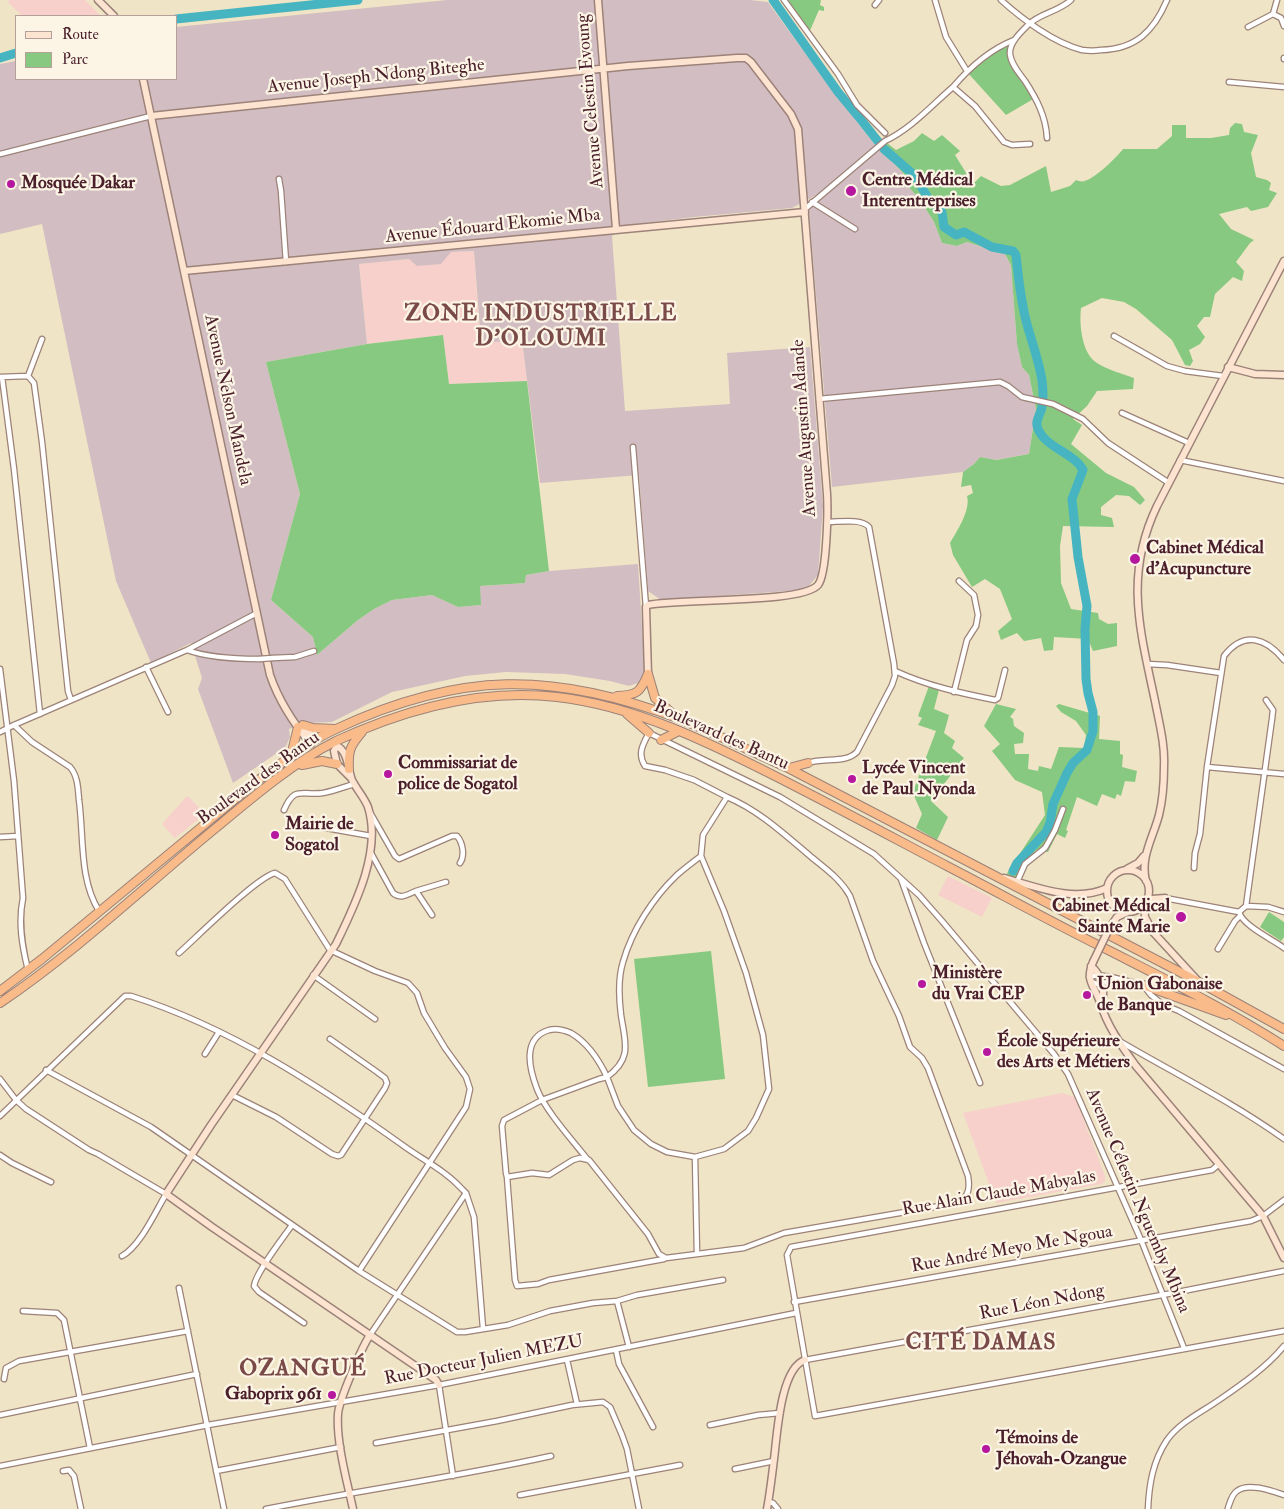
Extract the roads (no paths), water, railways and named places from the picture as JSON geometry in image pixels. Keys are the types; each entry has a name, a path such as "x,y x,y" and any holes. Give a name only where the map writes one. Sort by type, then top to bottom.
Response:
{"highway":[{"path":"611,696 632,695 638,692 648,674"},
{"path":"648,674 655,698 678,718"},
{"name":"Boulevard des Bantu","path":"0,991 204,824 292,756 335,729 420,697 462,687 526,684 556,685 611,696 678,718 788,768 1199,982 1284,1029"},
{"name":"Boulevard des Bantu","path":"0,1003 78,944 249,800 331,744 364,729 403,715 449,702 502,695 555,697 590,703 626,712 680,731 744,760 836,807 1232,1014 1284,1046"},
{"path":"626,712 649,733"},
{"path":"292,756 299,725 312,728 335,729"},
{"path":"349,769 351,747 364,729"},
{"path":"661,740 680,731"},
{"path":"295,767 322,761 337,764"},
{"path":"788,768 808,763"},
{"path":"806,778 804,770 808,763"},
{"path":"1143,985 1226,1014 1232,1014"}],"street":[{"path":"98,0 113,15"},
{"name":"Avenue Celestin Evoung","path":"598,0 616,229"},
{"path":"784,0 838,74 857,105 885,133"},
{"path":"875,5 879,0"},
{"path":"935,0 946,37 967,71"},
{"path":"1001,0 1029,23 1084,50 1110,50 1132,44 1155,24 1167,0"},
{"path":"1047,138 1047,128 1039,104 1013,64 1009,52 1014,40 1029,23 1058,10 1071,0"},
{"path":"1248,27 1273,14 1277,0"},
{"path":"1273,14 1281,18 1284,26"},
{"path":"805,210 885,141 909,126 992,50 1014,40"},
{"name":"Avenue Joseph Ndong Biteghe","path":"150,116 604,68 746,58 756,68 795,120 800,145 805,210"},
{"name":"Avenue Nelson Mandela","path":"143,80 270,675 278,696 314,742"},
{"path":"1229,82 1284,86"},
{"path":"953,87 975,106 1004,142 1012,145 1030,144"},
{"path":"0,154 150,116"},
{"path":"279,179 286,262"},
{"path":"812,202 855,229"},
{"name":"Avenue Édouard Ekomie Mba","path":"184,271 805,210"},
{"name":"Avenue Augustin Adande","path":"646,607 650,604 804,593 819,584 822,575 827,522 827,494 805,210"},
{"path":"1284,261 1180,460 1147,530 1138,575 1137,606 1158,720 1164,764 1163,794 1145,856 1144,866 1148,897 1138,909 1119,915 1113,922 1092,964 1089,978 1118,1040 1136,1066 1263,1216 1284,1258"},
{"path":"1114,336 1167,366 1185,371 1224,376"},
{"path":"28,376 42,340"},
{"path":"1228,366 1255,374 1284,375"},
{"path":"40,714 14,469 1,377 28,376 33,380 34,384 42,442 68,691 71,700"},
{"path":"819,399 1000,382 1022,397 1053,404 1083,419 1108,443 1169,483"},
{"path":"1122,412 1189,443"},
{"path":"633,447 646,607 648,674"},
{"path":"1180,460 1284,481"},
{"path":"808,763 847,758 857,752 892,686 895,671 869,527 862,522 827,522"},
{"path":"954,692 967,640 976,626 978,615 974,595 959,581"},
{"path":"0,732 187,650 257,613"},
{"path":"1194,868 1224,656 1236,645 1246,640 1258,640 1275,650 1284,660"},
{"path":"187,650 224,657 259,659 295,657 314,651"},
{"path":"1147,664 1221,673"},
{"path":"146,667 168,712"},
{"path":"0,668 14,781 23,898 20,917 23,950 28,970"},
{"path":"895,671 919,682 954,692 997,700 1005,670"},
{"path":"1218,948 1246,906 1273,710 1266,700"},
{"path":"14,725 32,742 70,767 74,773 80,806 87,881 92,900 100,910"},
{"path":"649,733 641,754 645,766 666,770 694,780 754,811 834,875 844,886 850,896 873,961 910,1047 922,1058 928,1068 968,1176 969,1186 963,1200 957,1203 784,1234 744,1248 666,1258 538,1284 517,1286 503,1122 542,1100 607,1077 618,1067 625,1056 626,1047 621,1014 622,964 634,934 648,911 678,874 701,856"},
{"name":"Avenue Célestin Nguemby Mbina","path":"649,733 780,797 866,849 919,895 963,944 1064,1067 1141,1240 1184,1348"},
{"path":"353,781 337,764 334,751 337,746 343,752 353,781 399,859 452,836 457,836 460,839 463,856 460,863"},
{"path":"1207,767 1284,774"},
{"path":"284,810 289,798 298,793 326,793 353,781"},
{"path":"666,1258 659,1254 648,1234 542,1100 533,1076 530,1050 534,1041 544,1032 559,1029 578,1038 595,1056 607,1077 618,1106 634,1130 651,1144 667,1152 695,1157 724,1150 748,1131 769,1089 762,1035 746,973 701,856 703,835 727,797"},
{"path":"122,1256 134,1248 192,1154 338,938 359,892 371,853 368,808"},
{"path":"1016,882 1025,864 1045,848 1055,830 1063,809"},
{"path":"315,826 371,836"},
{"path":"0,837 18,836"},
{"path":"371,853 393,893 397,896 401,897 416,890 446,882"},
{"path":"1113,922 1113,910 1107,888 1112,877 1121,870 1138,863 1145,856"},
{"path":"1127,869 1138,872 1157,894 1165,898"},
{"path":"179,953 254,886 275,873 285,879 330,950 375,971 408,983 417,993 424,1013 445,1048 466,1077 470,1089 466,1107 359,1271"},
{"path":"989,873 1057,892 1078,894 1098,892 1107,888"},
{"path":"900,877 980,1083"},
{"path":"416,890 432,915"},
{"path":"910,904 914,897 919,895"},
{"path":"1144,903 1157,898 1165,898 1239,914 1247,923 1284,948"},
{"path":"1110,902 1118,909 1128,912"},
{"path":"1144,903 1147,923 1199,982"},
{"path":"1246,906 1268,907 1284,912"},
{"path":"1092,964 1100,976 1103,1000 1100,1005"},
{"path":"313,975 374,1019"},
{"path":"1089,978 1100,976 1143,985 1151,996 1162,1004 1284,1069"},
{"path":"1089,978 1094,984 1119,980"},
{"path":"1162,1004 1164,993"},
{"path":"0,1116 121,999 127,996 166,1007 260,1052 365,1118 459,1185 466,1193 475,1223 483,1328"},
{"path":"204,1054 219,1032"},
{"path":"232,1095 276,1118 336,1156 341,1155 385,1088 386,1080 330,1039"},
{"path":"1118,1040 1254,1117 1284,1139"},
{"path":"46,1070 151,1127 396,1296 457,1332 508,1325 550,1311 593,1303 617,1301 637,1295 723,1280"},
{"path":"0,1079 16,1100 26,1109 89,1150 166,1194 436,1380 439,1385 453,1476"},
{"path":"0,1155 51,1182"},
{"path":"695,1157 697,1254"},
{"path":"508,1177 532,1173 549,1175 573,1160 580,1158 588,1160"},
{"name":"Rue Alain Claude Mabyalas","path":"794,1302 786,1255 791,1247 1212,1170 1219,1164"},
{"path":"353,1509 341,1447 338,1414 341,1402 370,1335 466,1193"},
{"path":"1263,1216 1284,1200"},
{"name":"Rue André Meyo Me Ngoua","path":"794,1302 1251,1221 1263,1216"},
{"path":"292,1225 254,1282 255,1289 304,1323"},
{"name":"Rue Léon Ndong","path":"805,1360 1284,1271"},
{"path":"179,1288 224,1509"},
{"path":"617,1301 629,1348"},
{"path":"794,1302 815,1416 1284,1331"},
{"path":"23,1311 47,1311 61,1315 64,1320 90,1448"},
{"name":"Rue Docteur Julien MEZU","path":"0,1466 208,1425 439,1385 796,1313"},
{"path":"4,1378 6,1368 12,1363 188,1330"},
{"path":"1148,1509 1149,1484 1153,1468 1163,1447 1173,1434 1190,1419 1255,1373 1284,1346"},
{"path":"616,1350 619,1364 653,1427"},
{"path":"567,1360 577,1404"},
{"path":"778,1509 773,1503 767,1505 780,1412 790,1376 796,1365 805,1360"},
{"path":"0,1415 197,1374"},
{"path":"376,1443 577,1404 603,1402 610,1407 625,1442 639,1509"},
{"path":"710,1425 780,1412"},
{"path":"216,1472 341,1447"},
{"path":"266,1509 350,1492 453,1476 551,1456"},
{"path":"735,1469 774,1461"},
{"path":"520,1495 680,1465"},
{"path":"63,1471 69,1470 74,1476 81,1509"},
{"path":"1228,1508 1236,1491 1241,1489 1254,1488 1284,1495"}],"waterway":[{"path":"178,19 358,0"},
{"path":"773,0 838,92 884,149 914,175 930,201 942,212 944,227 956,235 964,232 992,247 1013,251 1016,255 1024,311 1042,380 1043,400 1037,426 1047,441 1073,459 1083,470 1072,499 1078,557 1087,606 1085,629 1086,679 1093,712 1093,731 1087,750 1073,763 1067,773 1053,804 1050,823 1046,832 1017,863 1013,871"},
{"path":"0,58 15,53"}],"place":[{"name":"Mosquée Dakar","path":"11,184"},
{"name":"Centre Médical Interentreprises","path":"851,191"},
{"name":"Cabinet Médical d'Acupuncture","path":"1135,559"},
{"name":"Commissariat de police de Sogatol","path":"388,774"},
{"name":"Lycée Vincent de Paul Nyonda","path":"852,779"},
{"name":"Mairie de Sogatol","path":"275,835"},
{"name":"Cabinet Médical Sainte Marie","path":"1181,917"},
{"name":"Ministère du Vrai CEP","path":"922,984"},
{"name":"Union Gabonaise de Banque","path":"1087,995"},
{"name":"École Supérieure des Arts et Métiers","path":"987,1052"},
{"name":"Gaboprix 961","path":"332,1395"},
{"name":"Témoins de Jéhovah-Ozangue","path":"986,1449"}],"district":[{"name":"ZONE INDUSTRIELLE D'OLOUMI","path":"541,328"},
{"name":"CITÉ DAMAS","path":"981,1344"},
{"name":"OZANGUÉ","path":"303,1370"}]}
